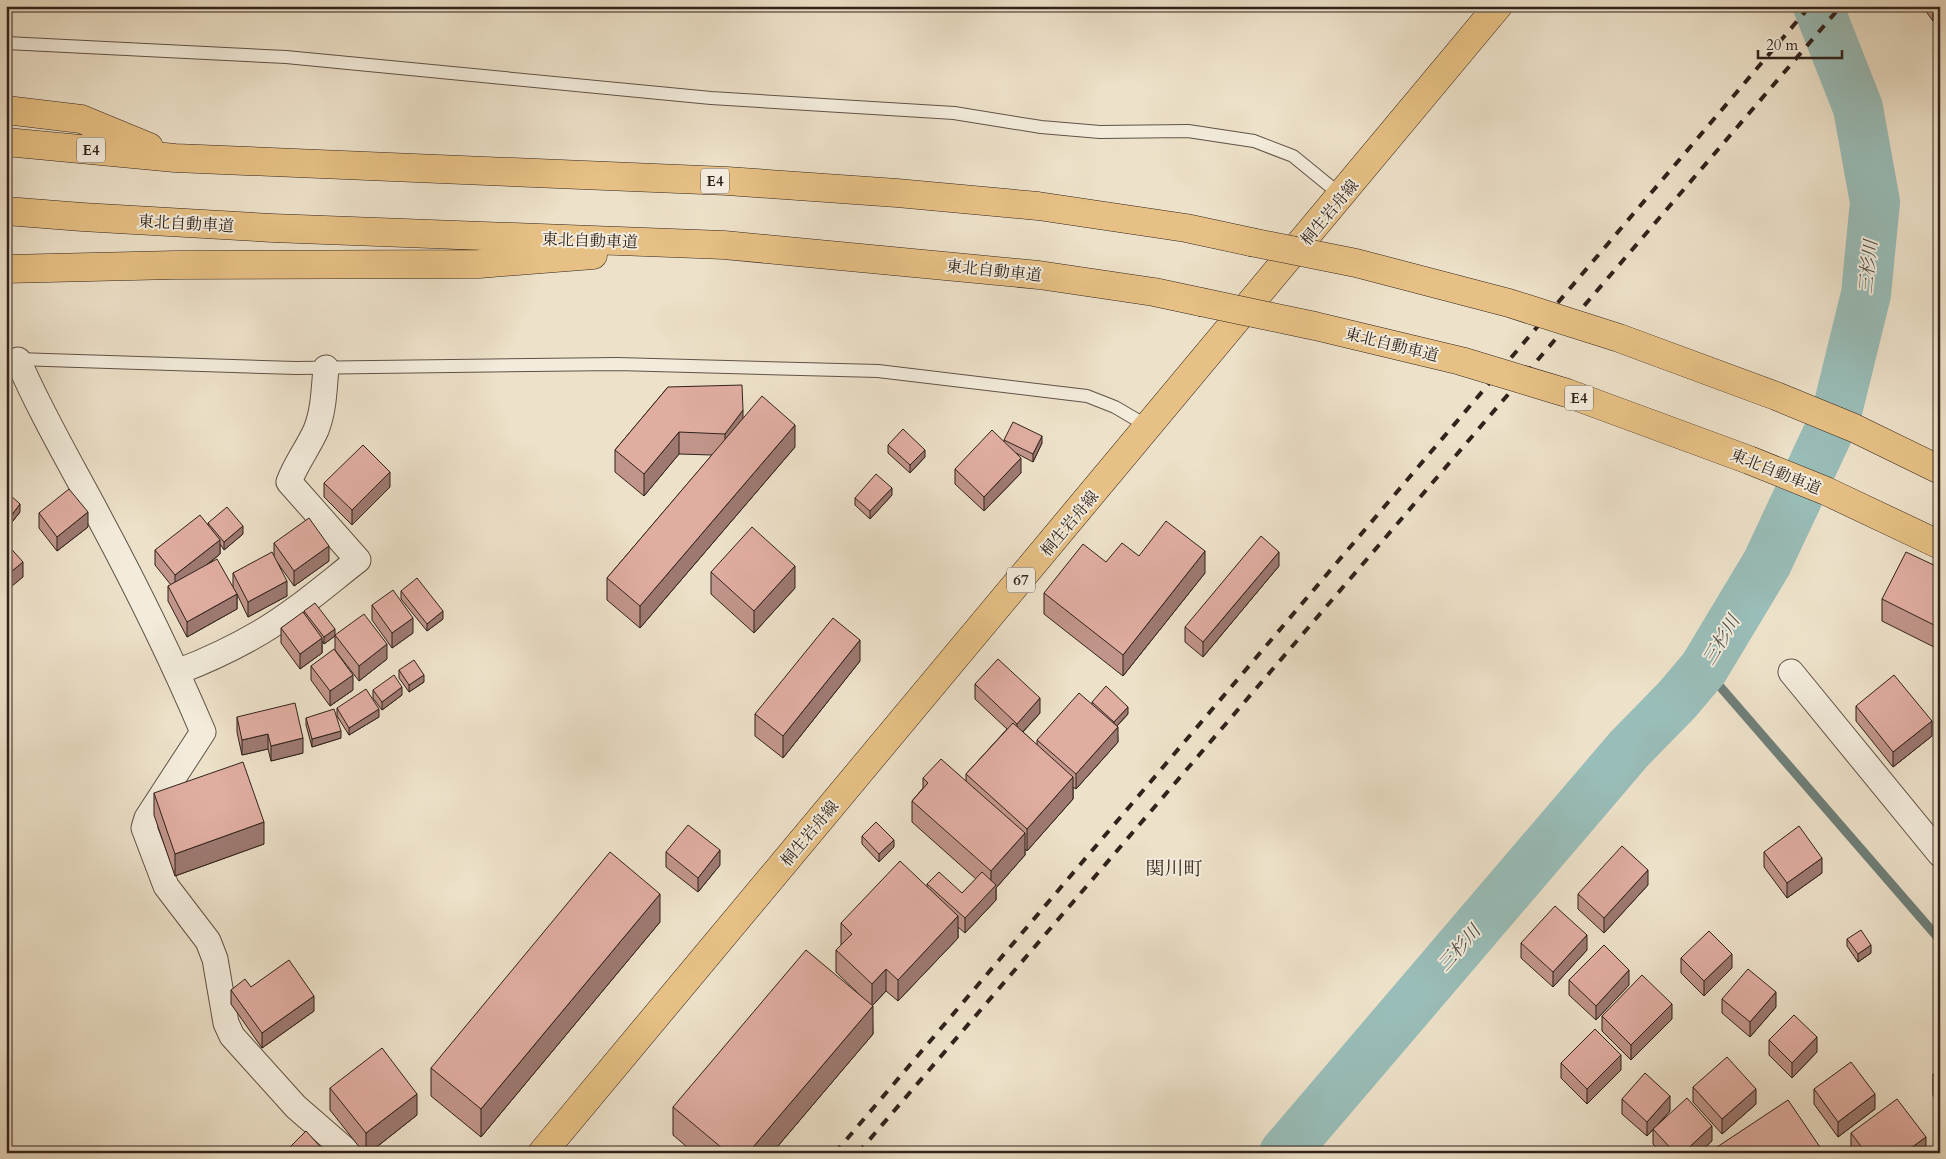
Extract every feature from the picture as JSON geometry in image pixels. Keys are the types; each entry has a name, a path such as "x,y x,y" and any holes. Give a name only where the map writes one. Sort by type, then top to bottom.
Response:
{"main road":[{"name":"桐生岩舟線","path":"542,1153 1342,196 1498,6"},
{"path":"6,110 81,119 175,158"},
{"name":"E4","path":"6,142 175,158 727,181 897,193 1048,207 1186,228 1356,263 1509,303 1619,338 1776,396 1854,428 1940,470"},
{"name":"東北自動車道","path":"6,211 272,228 724,245 1039,275 1154,292 1315,326 1461,361 1567,393 1749,460 1826,491 1940,545"},
{"path":"6,269 185,265 479,264 724,245"}],"street":[{"path":"12,359 30,388 101,521 177,672 203,732 147,818 144,828 166,886 208,941 215,959 226,1023 232,1036 296,1107 349,1153"},
{"path":"177,672 212,658 262,631 309,599 358,560 289,482 294,469 316,430 322,408 326,368"},
{"path":"1791,672 1940,854"}],"lane":[{"path":"6,43 286,57 711,98 954,113 1041,127 1100,132 1188,131 1254,141 1293,156 1342,196"},
{"path":"12,359 326,368 617,364 878,371 1087,396 1115,407 1149,427"}],"building":[{"path":"1940,49 1940,59 1935,53"},
{"path":"742,385 743,410 725,434 679,432 644,474 615,450 668,387"},
{"path":"762,396 795,425 640,606 607,578"},
{"path":"1013,422 1042,436 1033,454 1004,440"},
{"path":"903,429 925,450 910,465 888,445"},
{"path":"992,430 1021,458 984,497 955,469"},
{"path":"363,445 390,472 352,510 324,483"},
{"path":"876,474 892,488 870,511 855,498"},
{"path":"69,489 88,512 57,537 39,513"},
{"path":"10,495 20,504 8,520 6,519 6,499"},
{"path":"227,507 243,526 224,542 208,523"},
{"path":"200,515 220,540 175,575 155,550"},
{"path":"309,518 329,546 294,571 274,543"},
{"path":"1166,521 1205,551 1123,655 1044,593 1083,544 1106,562 1122,543 1139,556"},
{"path":"752,527 795,566 754,611 711,572"},
{"path":"1261,536 1279,552 1203,642 1185,627"},
{"path":"6,543 23,562 6,576"},
{"path":"272,552 287,581 248,602 233,573"},
{"path":"1906,552 1940,568 1940,628 1882,599"},
{"path":"217,559 237,594 187,622 168,586"},
{"path":"417,578 443,611 427,624 401,591"},
{"path":"393,590 413,618 392,633 372,605"},
{"path":"315,603 335,629 324,637 304,611"},
{"path":"303,612 322,638 300,654 281,628"},
{"path":"364,614 387,644 359,666 335,635"},
{"path":"833,618 860,640 783,736 755,714"},
{"path":"334,649 353,675 330,691 311,666"},
{"path":"998,659 1040,698 1017,724 975,684"},
{"path":"414,660 424,675 409,685 399,670"},
{"path":"394,675 402,687 382,702 373,690"},
{"path":"1894,675 1932,721 1893,752 1856,706"},
{"path":"1106,686 1128,707 1114,722 1092,702"},
{"path":"366,689 379,709 349,728 337,708"},
{"path":"1079,693 1118,727 1076,774 1037,740"},
{"path":"295,703 303,738 271,746 268,734 242,740 237,717"},
{"path":"334,709 341,731 312,739 306,718"},
{"path":"1013,723 1073,777 1027,829 966,774"},
{"path":"941,759 1025,833 991,871 912,801 928,783 923,778"},
{"path":"243,762 264,822 175,854 154,793"},
{"path":"876,822 894,840 879,854 862,836"},
{"path":"688,825 720,850 698,878 666,852"},
{"path":"1799,826 1822,858 1787,883 1764,852"},
{"path":"1622,846 1648,870 1604,918 1578,894"},
{"path":"610,852 660,894 481,1109 431,1068"},
{"path":"900,861 958,916 898,980 886,969 872,984 836,950 852,934 841,923"},
{"path":"939,872 962,893 982,872 996,885 965,918 927,884"},
{"path":"1555,906 1587,935 1553,972 1521,943"},
{"path":"1861,930 1871,945 1858,954 1847,939"},
{"path":"1709,931 1732,954 1704,981 1681,958"},
{"path":"1604,945 1629,970 1596,1006 1569,980"},
{"path":"806,950 873,1006 748,1153 728,1153 673,1107"},
{"path":"289,960 314,996 262,1033 231,990 245,979 251,987"},
{"path":"1748,969 1776,992 1750,1022 1722,999"},
{"path":"1642,975 1672,1004 1631,1045 1602,1016"},
{"path":"1794,1015 1817,1037 1792,1063 1769,1040"},
{"path":"1595,1029 1621,1055 1587,1089 1561,1063"},
{"path":"382,1048 417,1094 366,1133 330,1088"},
{"path":"1727,1057 1756,1089 1722,1119 1693,1087"},
{"path":"1851,1062 1875,1094 1838,1122 1814,1089"},
{"path":"1940,1070 1940,1086 1933,1074"},
{"path":"1645,1073 1670,1096 1647,1122 1622,1099"},
{"path":"1687,1098 1712,1126 1683,1153 1675,1153 1653,1129"},
{"path":"1897,1099 1926,1137 1904,1153 1866,1153 1851,1133"},
{"path":"1788,1100 1824,1153 1708,1153"},
{"path":"306,1131 326,1153 284,1153"}],"waterway":[{"name":"三杉川","path":"1284,1153 1629,749 1677,700 1704,668 1767,563 1836,416 1866,294 1875,202 1858,108 1818,6"},
{"path":"1704,668 1940,940"}],"railway":[{"path":"835,1153 1810,6"},
{"path":"858,1153 1841,6"}],"district":[{"name":"関川町","path":"1174,868"}]}
